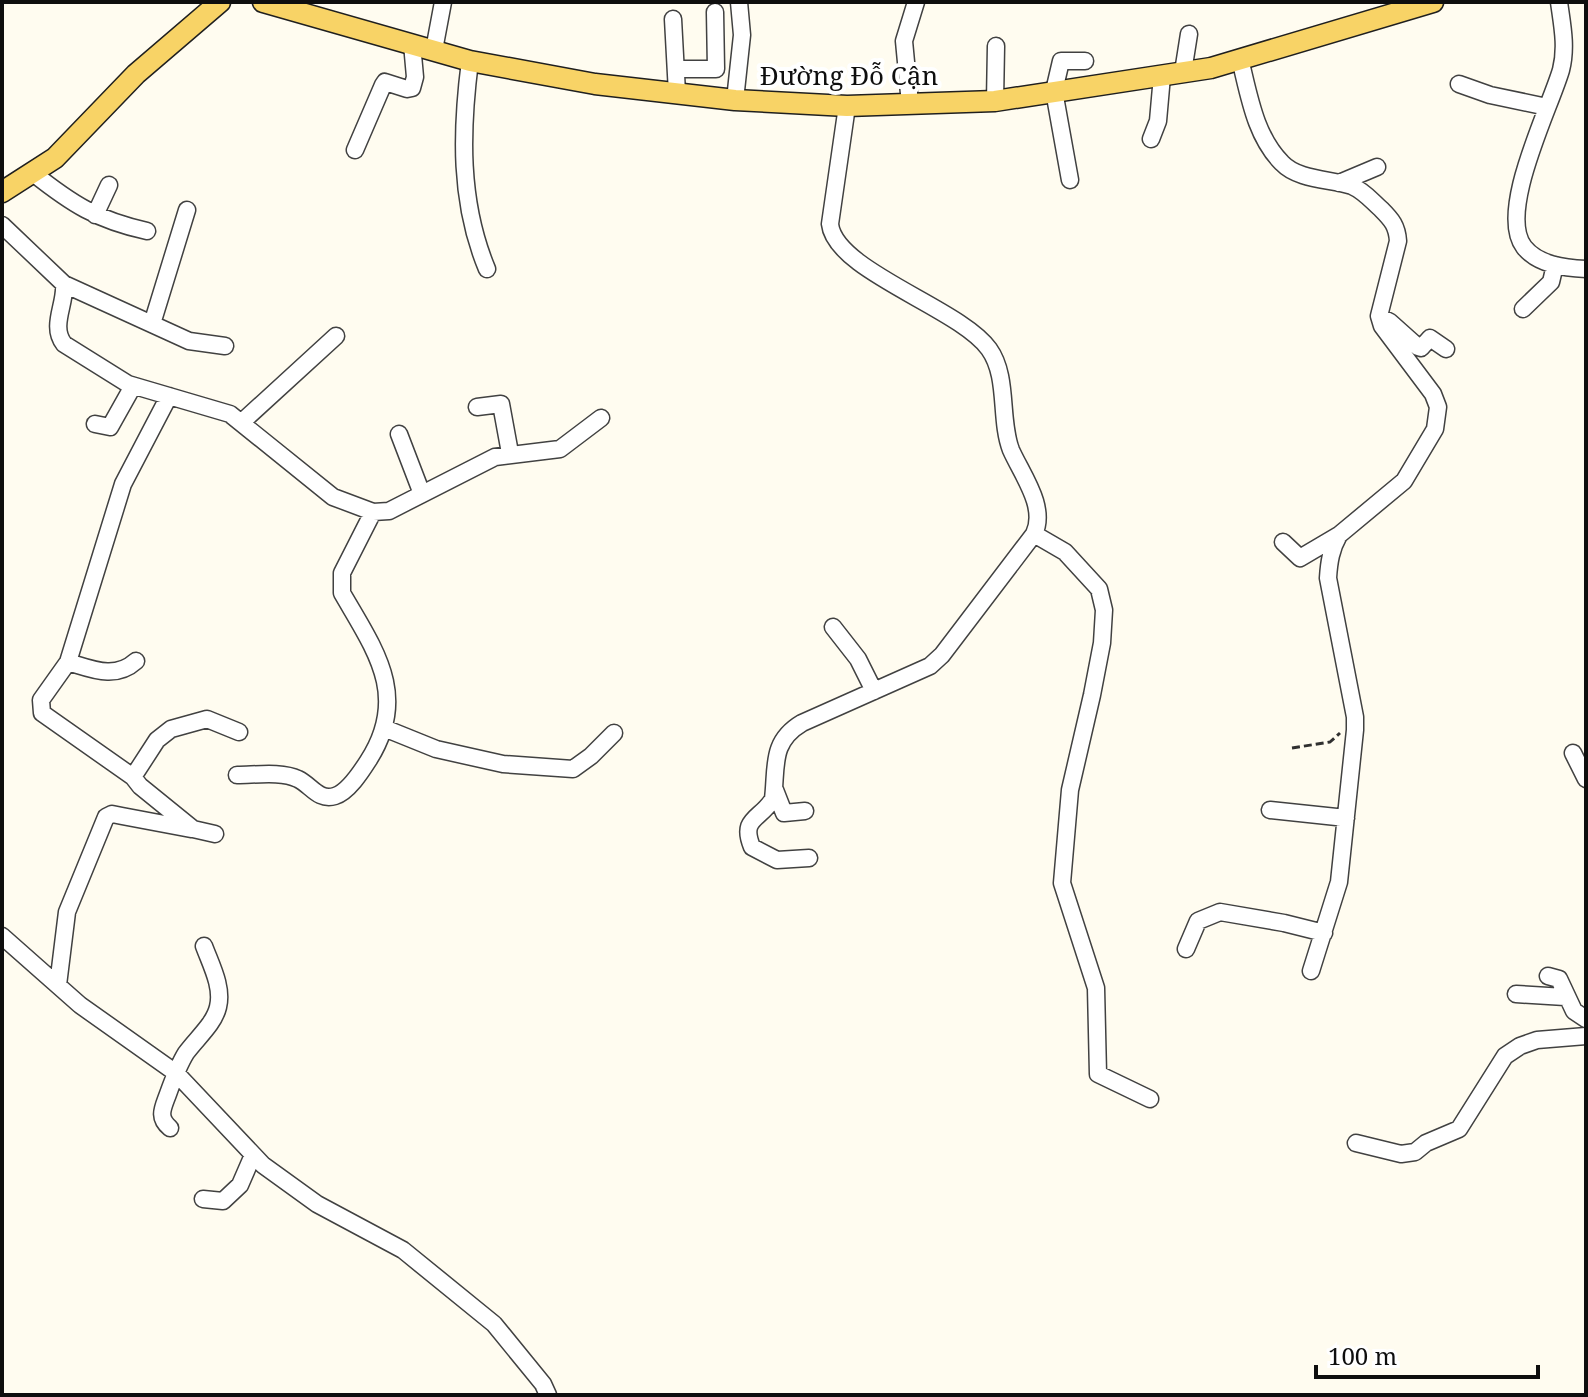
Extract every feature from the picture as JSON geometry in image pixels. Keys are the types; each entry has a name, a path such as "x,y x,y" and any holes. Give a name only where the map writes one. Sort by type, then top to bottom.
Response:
{"main road":[{"path":"2,192 55,158 136,74 220,2"},
{"name":"Đường Đỗ Cận","path":"263,2 470,61 595,84 735,100 847,106 995,101 1211,68 1433,2"}],"street":[{"path":"434,50 443,2"},
{"path":"735,100 742,35 739,2"},
{"path":"906,2 904,52 910,104"},
{"path":"906,29 916,2"},
{"path":"1559,2 1564,56 1517,204 1516,227 1524,247 1544,262 1586,269"},
{"path":"676,69 716,69 715,12"},
{"path":"673,19 677,93"},
{"path":"1183,72 1189,34"},
{"path":"355,150 385,82 412,88 415,77 412,44"},
{"path":"995,101 996,46"},
{"path":"1240,59 1254,115 1279,160 1297,173 1363,192 1392,220 1398,241 1379,316 1382,326 1433,394 1438,407 1435,429 1404,481 1339,535 1300,558 1283,542"},
{"path":"470,61 464,107 463,164 475,240 487,269"},
{"path":"1070,180 1054,91 1061,61 1085,61"},
{"path":"1151,139 1158,121 1162,76"},
{"path":"1459,84 1490,95 1547,107"},
{"path":"809,858 777,860 752,847 747,834 752,820 769,807 773,799 780,742 789,731 916,673 942,655 1034,534 1039,523 1038,510 1010,446 999,372 991,351 976,334 861,263 841,248 831,235 847,106"},
{"path":"1339,183 1377,167"},
{"path":"33,173 64,197 95,215 111,223 147,231"},
{"path":"95,215 109,185"},
{"path":"152,324 187,210"},
{"path":"2,225 64,284 189,341 225,346"},
{"path":"1523,309 1551,282 1555,265"},
{"path":"64,284 58,336 64,344 133,386 217,409 242,422 325,491 373,512 389,511 484,461 510,453 560,449 601,418"},
{"path":"1379,316 1418,347 1421,348 1430,338 1446,349"},
{"path":"242,422 336,336"},
{"path":"95,424 110,427 133,386"},
{"path":"169,396 117,497 68,662 41,700 42,713 133,777 193,829"},
{"path":"477,407 501,404 510,453"},
{"path":"399,434 422,494"},
{"path":"237,775 295,777 315,793 333,797 363,770 384,728 388,711 385,675 380,658 342,593 340,583 342,573 373,512"},
{"path":"1034,534 1065,552 1099,589 1104,610 1102,643 1070,790 1062,883 1096,988 1098,1074 1150,1099"},
{"path":"1311,971 1339,882 1355,717 1328,578 1332,547 1339,535"},
{"path":"833,627 858,659 874,691"},
{"path":"68,662 102,671 127,669 136,661"},
{"path":"133,777 157,740 171,729 207,719 239,732"},
{"path":"384,728 436,749 503,764 573,769 614,733"},
{"path":"1573,753 1586,779"},
{"path":"774,788 784,813 805,811"},
{"path":"1270,810 1346,818"},
{"path":"58,985 67,912 106,817 112,814 215,834"},
{"path":"1186,949 1198,921 1220,912 1324,933"},
{"path":"5,943 80,1005 176,1073 263,1165 317,1204 403,1250 494,1324 543,1384 548,1395"},
{"path":"170,1128 163,1122 161,1113 176,1073 185,1055 216,1015 219,1005 221,994 204,946"},
{"path":"1548,976 1559,979 1574,1011 1586,1019"},
{"path":"1516,994 1565,997"},
{"path":"1356,1143 1401,1154 1415,1152 1426,1143 1459,1129 1494,1068 1505,1056 1537,1040 1586,1036"},
{"path":"203,1199 223,1201 234,1193 253,1155"}],"path":[{"path":"1292,748 1330,742 1355,717"}]}
